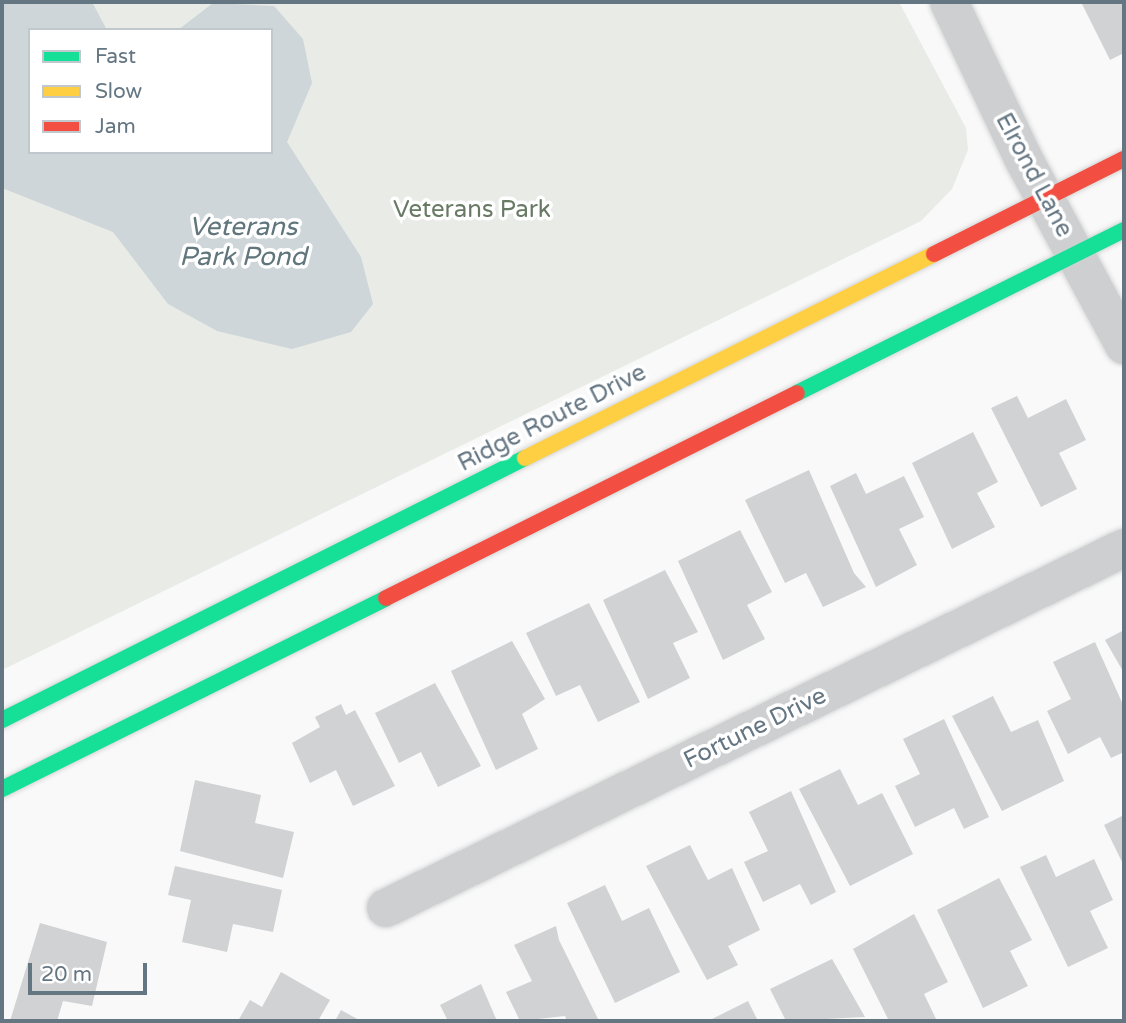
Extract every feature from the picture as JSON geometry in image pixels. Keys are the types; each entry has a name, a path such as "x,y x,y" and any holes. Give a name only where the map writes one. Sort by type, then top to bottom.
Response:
{"main road":[{"name":"Ridge Route Drive","path":"2,720 1124,159"},
{"path":"2,789 1124,230"}],"street":[{"name":"Elrond Lane","path":"949,2 1044,197 1124,345"},
{"name":"Fortune Drive","path":"386,908 1124,548"}],"green space":[{"name":"Veterans Park","path":"2,2 899,2 966,128 968,150 952,189 921,221 2,670"}],"water":[{"name":"Veterans Park Pond","path":"2,2 92,2 106,28 28,28 28,154 273,154 273,28 181,28 213,3 274,6 303,39 312,83 287,142 361,257 373,304 351,332 292,349 217,331 168,304 113,232 2,188"}],"building":[{"path":"1081,2 1124,2 1124,53 1110,60"},
{"path":"1017,396 1028,418 1066,399 1086,440 1059,453 1077,489 1041,507 991,408"},
{"path":"973,432 998,482 977,493 995,527 952,549 912,463"},
{"path":"809,470 854,573 866,587 823,607 806,573 785,583 745,500"},
{"path":"856,473 866,494 904,476 924,517 899,529 917,565 876,587 830,486"},
{"path":"740,530 772,592 747,605 765,639 723,660 678,561"},
{"path":"665,570 698,632 673,643 690,678 648,699 603,600"},
{"path":"589,603 640,702 598,722 580,685 556,696 526,633"},
{"path":"1124,630 1124,673 1105,640"},
{"path":"512,641 545,699 522,714 538,749 496,770 451,671"},
{"path":"1095,642 1124,707 1124,752 1111,758 1100,737 1068,754 1047,711 1071,699 1053,662"},
{"path":"435,683 481,766 438,787 421,752 399,763 375,713"},
{"path":"993,696 1011,732 1038,720 1064,781 1002,811 952,716"},
{"path":"341,704 346,715 355,710 395,786 353,806 336,770 310,783 292,743 320,727 315,717"},
{"path":"944,719 989,817 964,829 954,808 915,827 895,786 920,774 903,739"},
{"path":"840,769 858,805 882,793 913,854 850,886 799,789"},
{"path":"195,780 261,795 255,823 294,832 283,878 180,851"},
{"path":"791,791 836,892 811,905 800,884 763,902 744,862 768,851 749,812"},
{"path":"1124,815 1124,866 1104,825"},
{"path":"690,845 708,880 732,868 760,930 728,946 738,965 707,980 646,866"},
{"path":"1046,855 1056,877 1094,859 1113,900 1090,911 1108,948 1068,967 1020,867"},
{"path":"175,866 282,890 273,932 233,924 227,952 182,942 191,900 168,895"},
{"path":"999,878 1032,940 1010,951 1028,986 983,1008 937,910"},
{"path":"605,885 622,921 649,908 680,972 615,1003 567,903"},
{"path":"914,914 948,982 924,994 937,1021 889,1021 853,949"},
{"path":"40,923 107,942 92,1006 63,1001 57,1021 10,1021"},
{"path":"556,926 559,940 599,1021 567,1021 565,1016 520,1021 506,992 532,981 514,945"},
{"path":"832,959 865,1017 786,1021 770,989"},
{"path":"281,972 330,1000 318,1021 238,1021 250,1000 262,1007"},
{"path":"481,984 497,1021 448,1021 440,1005"},
{"path":"748,1001 758,1021 708,1021"},
{"path":"341,1010 361,1021 335,1021"}],"traffic: fast":[{"path":"797,393 1124,230"},
{"path":"2,720 525,458"},
{"path":"2,789 386,598"}],"traffic: slow":[{"path":"525,458 934,254"}],"traffic: jam":[{"path":"934,254 1124,159"},
{"path":"386,598 797,393"}]}
